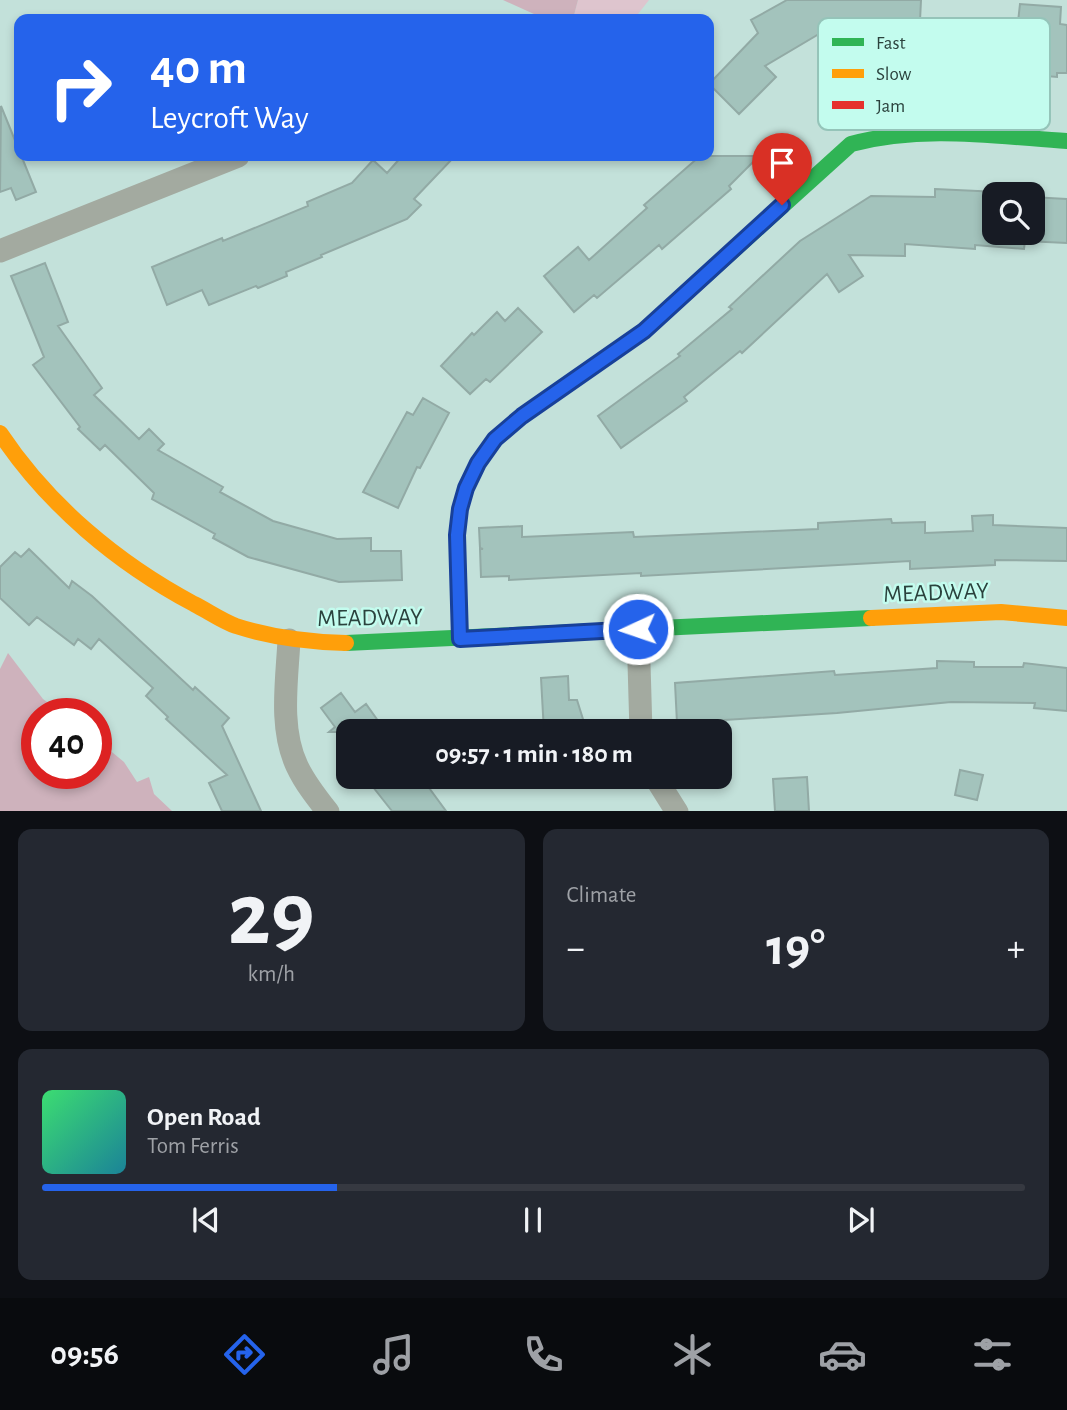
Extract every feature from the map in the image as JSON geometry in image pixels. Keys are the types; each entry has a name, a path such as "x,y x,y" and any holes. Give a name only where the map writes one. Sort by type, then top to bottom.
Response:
{"street":[{"path":"460,639 457,535 460,509 472,475 495,439 522,416 644,331 851,144 875,136 913,132 1067,141"},
{"path":"0,251 225,161"},
{"name":"MEADWAY","path":"0,433 16,457 54,501 127,564 234,625 289,640 345,643 460,639 1001,612 1067,618"},
{"path":"638,629 640,719"},
{"path":"289,640 286,719 288,741 295,764 328,811"},
{"path":"663,789 677,811"}],"shaded area":[{"path":"503,0 578,0 574,14 534,14"},
{"path":"578,0 649,0 638,14 574,14"},
{"path":"8,653 42,698 21,698 21,789 112,789 112,752 124,762 137,782 149,777 154,794 172,811 0,811 0,669"}],"building":[{"path":"787,0 921,0 920,18 818,18 818,35 765,66 776,77 739,114 714,89 714,79 758,33 751,20"},
{"path":"1020,4 1061,7 1060,24 1067,25 1067,73 1057,73 1057,77 1050,76 1050,18 1018,18"},
{"path":"1,106 14,138 14,161 23,161 36,192 16,200 11,188 0,192"},
{"path":"714,156 759,156 729,186 731,189 662,249 659,245 597,298 594,295 574,312 544,276 578,247 589,260 647,208 644,205 694,161 714,161"},
{"path":"372,161 387,173 398,161 450,161 414,199 421,205 407,219 321,255 322,257 286,272 287,276 258,288 256,286 209,305 202,290 167,305 152,267 308,206 307,202 352,183"},
{"path":"935,189 982,191 982,245 1024,245 1024,249 905,244 905,256 849,255 863,276 839,292 827,274 742,353 740,351 684,397 687,401 621,448 598,416 680,356 678,354 732,309 729,307 800,241 871,196 935,197"},
{"path":"1045,198 1067,199 1067,243 1045,242"},
{"path":"45,263 68,322 58,326 102,388 94,395 139,439 149,429 164,444 158,450 223,487 220,492 273,521 337,539 371,538 371,551 401,551 402,580 339,582 248,557 213,538 215,534 152,499 154,493 105,445 100,450 78,429 80,427 33,365 44,357 11,276"},
{"path":"518,308 542,332 490,382 486,379 470,394 441,366 472,333 474,335 497,312 505,321"},
{"path":"423,398 449,413 420,468 417,467 398,508 363,492 407,412 413,415"},
{"path":"993,515 993,525 1067,528 1067,561 995,560 995,565 910,569 910,561 641,576 641,573 509,580 509,576 481,577 480,549 483,549 480,548 479,528 522,526 522,537 633,532 634,537 818,529 818,523 891,519 892,523 925,522 925,533 973,531 972,516"},
{"path":"29,549 69,588 72,581 92,596 193,690 195,687 229,718 222,726 261,811 222,811 209,783 227,775 166,719 168,717 146,696 153,688 99,639 91,649 78,639 74,645 37,617 29,625 0,598 0,567 15,552 21,557"},
{"path":"937,661 974,662 974,667 1023,667 1024,663 1067,668 1067,711 1034,708 1035,703 951,702 732,720 677,719 675,683 834,671 835,675 937,668"},
{"path":"568,676 569,700 577,700 583,719 543,719 541,678"},
{"path":"341,693 355,712 366,704 377,719 336,719 336,732 329,732 335,727 321,708"},
{"path":"960,770 983,775 977,800 955,795"},
{"path":"807,777 809,811 775,811 773,779"},
{"path":"375,789 430,789 446,811 392,811"}],"traffic: fast":[{"path":"704,277 851,144 878,138 931,133 1067,141"},
{"path":"346,643 871,618"}],"traffic: slow":[{"path":"0,433 62,508 111,551 166,588 236,626 291,639 346,643"},
{"path":"871,618 1001,612 1067,618"}],"traffic: jam":[{"path":"460,639 457,535 466,488 478,463 495,439 522,416 644,331 704,277"}],"route":[{"path":"638,629 460,639 457,535 466,488 478,463 495,439 522,416 644,331 782,205"}]}
